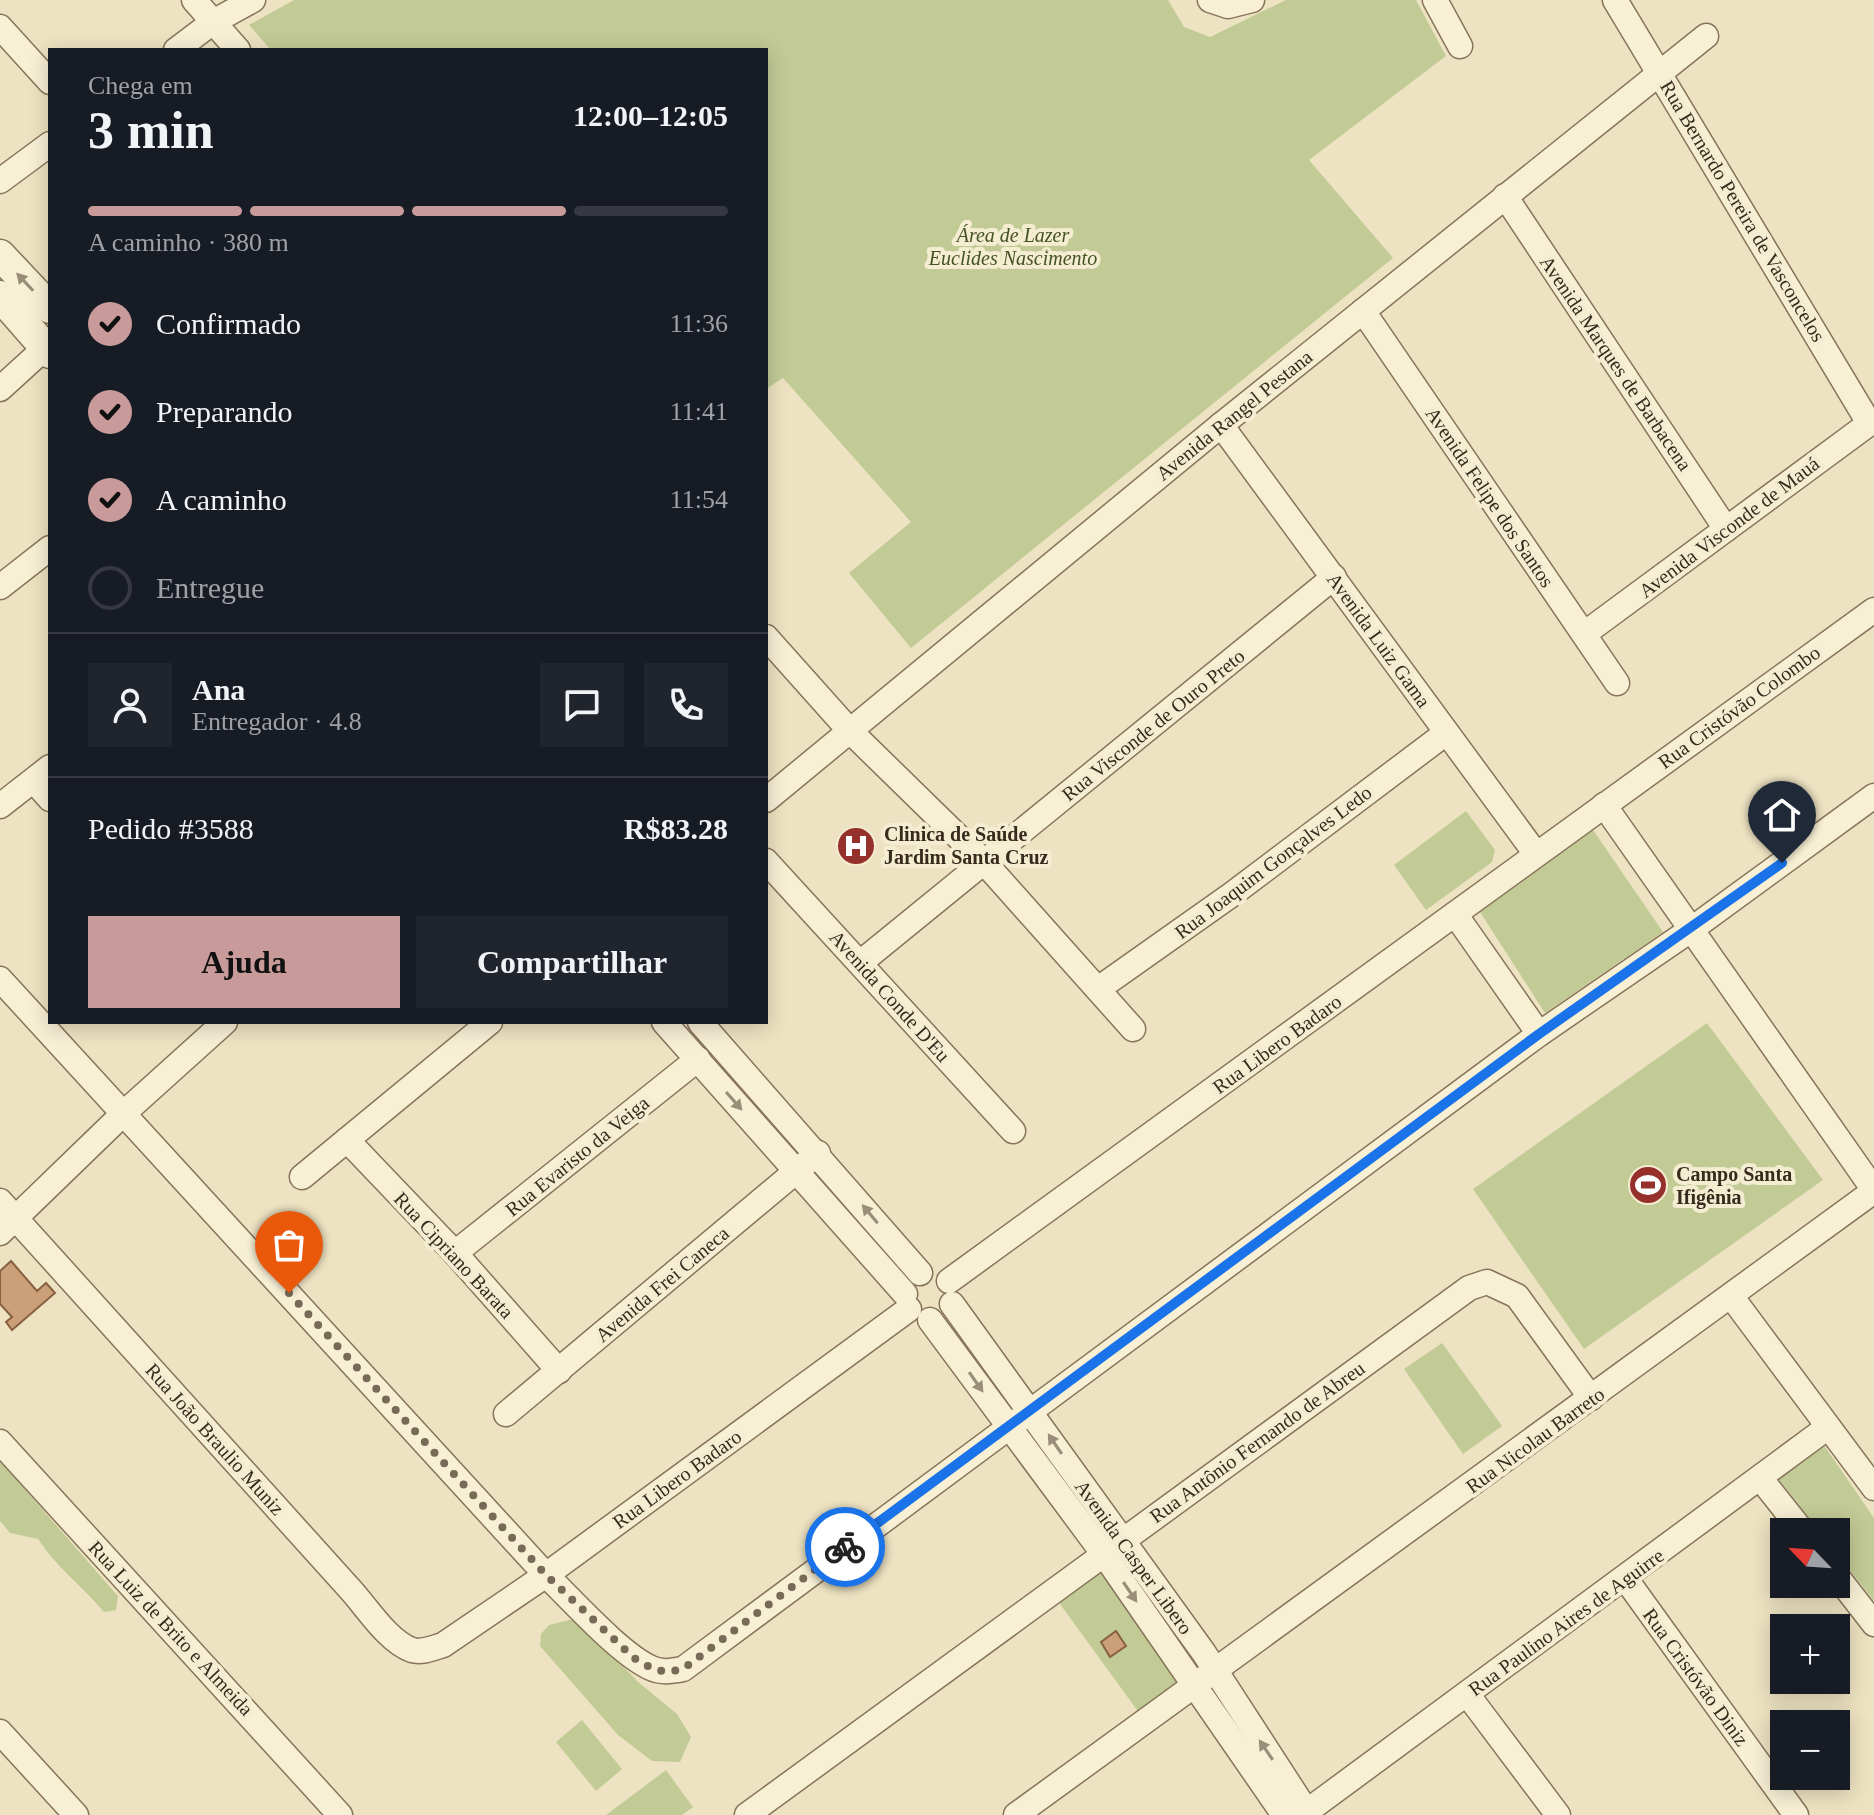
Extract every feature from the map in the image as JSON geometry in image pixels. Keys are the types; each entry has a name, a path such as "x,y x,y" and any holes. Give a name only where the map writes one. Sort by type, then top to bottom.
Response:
{"street":[{"path":"194,0 236,48"},
{"path":"179,48 213,22 253,0"},
{"path":"1219,3 1252,0"},
{"path":"1435,0 1460,46"},
{"name":"Rua Bernardo Pereira de Vasconcelos","path":"1615,0 1872,422"},
{"path":"0,27 48,80"},
{"name":"Avenida Rangel Pestana","path":"768,798 1221,425 1706,36"},
{"path":"0,181 48,145"},
{"name":"Avenida Marques de Barbacena","path":"1505,196 1726,529"},
{"path":"0,255 48,306"},
{"path":"0,296 48,350 0,389"},
{"name":"Avenida Felipe dos Santos","path":"1363,311 1617,683"},
{"name":"Avenida Visconde de Mauá","path":"1584,634 1872,422"},
{"name":"Avenida Luiz Gama","path":"1221,425 1536,854"},
{"path":"0,587 48,550"},
{"name":"Rua Visconde de Ouro Preto","path":"860,963 1334,577"},
{"name":"Rua Cristóvão Colombo","path":"1604,805 1874,610"},
{"path":"768,639 850,731 984,862 1133,1029"},
{"name":"Rua Joaquim Gonçalves Ledo","path":"1098,989 1231,895 1446,733"},
{"path":"0,806 45,782"},
{"path":"0,979 546,1575 634,1658 653,1669 668,1672 683,1669 1539,1034 1689,931 1874,796"},
{"path":"1604,805 1689,931 1874,1191"},
{"name":"Rua Libero Badaro","path":"950,1293 1604,805"},
{"name":"Avenida Conde D'Eu","path":"768,863 1013,1131"},
{"path":"1455,914 1539,1034"},
{"path":"8,1226 124,1113 223,1024"},
{"path":"302,1177 488,1024"},
{"name":"Avenida Casper Libero","path":"666,1024 915,1308 1008,1426 1113,1549"},
{"path":"702,1024 920,1273"},
{"name":"Rua Evaristo da Veiga","path":"455,1253 698,1059"},
{"name":"Rua Cipriano Barata","path":"347,1140 455,1253 559,1371"},
{"name":"Avenida Frei Caneca","path":"506,1414 818,1153"},
{"name":"Rua Nicolau Barreto","path":"1016,1815 1348,1578 1874,1191"},
{"name":"Rua João Braulio Muniz","path":"0,1201 8,1226 396,1639 412,1650 443,1645"},
{"path":"936,1272 950,1293 942,1317 915,1308 908,1283 920,1273 936,1272"},
{"name":"Rua Antônio Fernando de Abreu","path":"747,1815 1469,1288 1487,1282 1517,1296 1591,1398"},
{"name":"Avenida Casper Libero","path":"950,1293 1031,1409 1113,1549 1301,1814"},
{"path":"1731,1296 1874,1488"},
{"name":"Rua Libero Badaro","path":"443,1645 546,1575 915,1308"},
{"name":"Rua Paulino Aires de Aguirre","path":"1301,1814 1828,1427"},
{"name":"Rua Luiz de Brito e Almeida","path":"0,1442 340,1815"},
{"path":"1761,1479 1792,1518"},
{"name":"Rua Cristóvão Diniz","path":"1625,1578 1796,1815"},
{"path":"1850,1593 1874,1624"},
{"path":"1467,1694 1558,1815"},
{"path":"0,1732 76,1815"}],"green space":[{"name":"Área de Lazer Euclides Nascimento","path":"294,0 1168,0 1184,27 1210,37 1286,0 1416,0 1446,56 1309,160 1393,258 911,648 849,573 911,522 783,378 768,388 768,48 269,48 249,25"},
{"path":"1466,811 1495,850 1492,862 1426,910 1394,865"},
{"path":"1593,830 1663,932 1545,1013 1480,912"},
{"name":"Campo Santa Ifigênia","path":"1707,1023 1823,1180 1584,1349 1473,1189"},
{"path":"1442,1343 1502,1426 1463,1454 1404,1369"},
{"path":"1821,1441 1874,1518 1874,1601 1850,1570 1850,1518 1809,1518 1776,1476"},
{"path":"0,1461 118,1596 116,1610 104,1612 38,1539 10,1533 0,1521"},
{"path":"1102,1558 1193,1686 1145,1721 1052,1593"},
{"path":"577,1618 637,1681 677,1714 691,1737 680,1762 652,1761 618,1735 540,1646 541,1634 549,1625"},
{"path":"582,1720 622,1769 596,1791 556,1742"},
{"path":"666,1770 693,1807 682,1815 606,1815"}],"building":[{"path":"11,1261 37,1291 46,1283 55,1293 12,1330 6,1322 12,1317 0,1304 0,1271"},
{"path":"1116,1631 1126,1646 1110,1657 1101,1642"}],"way so far":[{"path":"289,1293 546,1575 634,1658 653,1669 668,1672 683,1669 845,1547"}],"place":[{"name":"Clinica de Saúde Jardim Santa Cruz","path":"856,846"},
{"name":"Campo Santa Ifigênia","path":"1648,1185"}],"route":[{"path":"845,1547 1539,1034 1782,863"}]}
